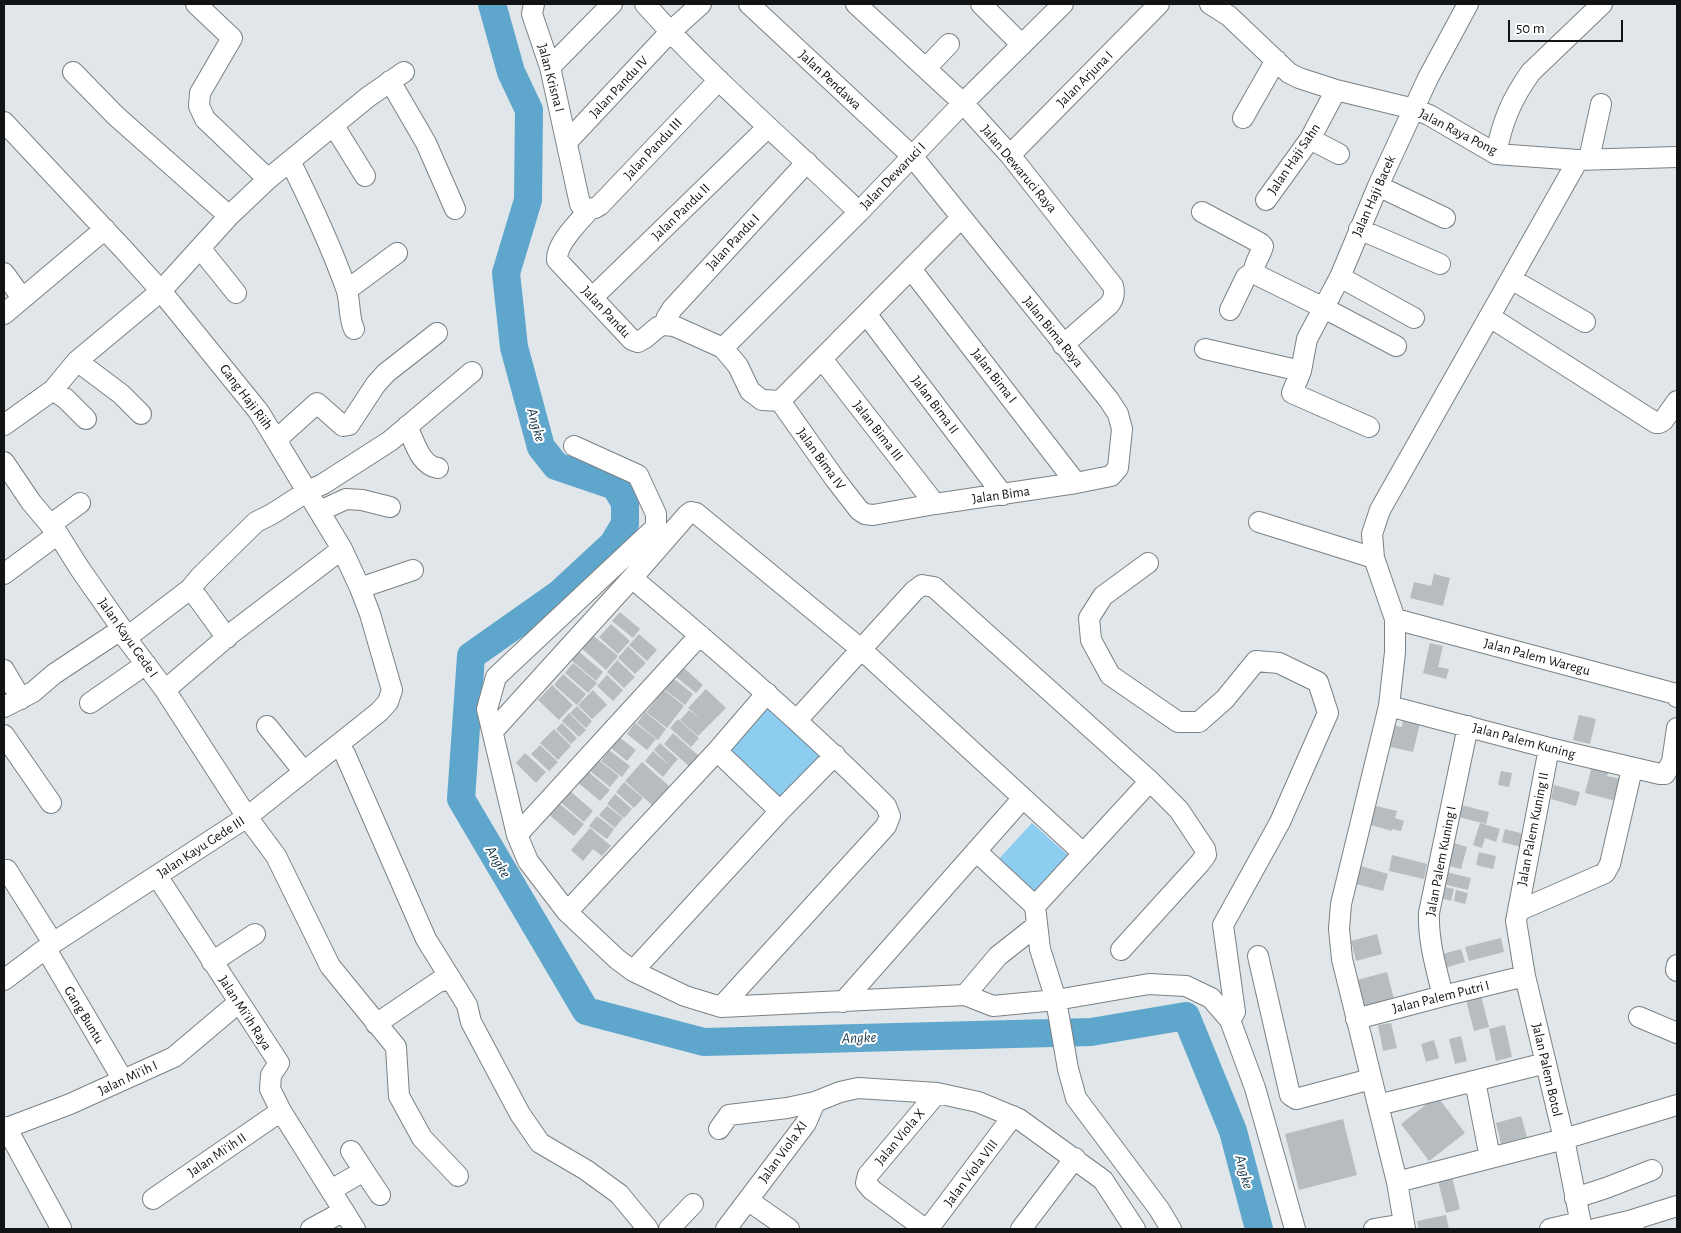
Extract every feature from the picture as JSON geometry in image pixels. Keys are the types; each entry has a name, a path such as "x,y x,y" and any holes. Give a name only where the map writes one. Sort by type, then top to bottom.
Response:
{"street":[{"path":"196,4 232,38 200,92 199,106 205,119 268,179"},
{"path":"550,67 612,4"},
{"path":"645,4 670,32 719,80 859,212"},
{"name":"Jalan Pandu IV","path":"567,142 670,32 701,4"},
{"name":"Jalan Pendawa","path":"749,4 912,156"},
{"path":"981,4 1022,45"},
{"name":"Jalan Dewaruci I","path":"723,348 859,212 963,103 1063,4"},
{"name":"Jalan Arjuna I","path":"1010,154 1159,4"},
{"name":"Jalan Raya Pong","path":"1210,4 1233,12 1276,60 1289,73 1298,78 1336,90 1414,109 1429,115 1496,154 1584,160 1677,157"},
{"name":"Jalan Haji Bacek","path":"1369,427 1292,393 1301,371 1307,339 1340,277 1378,186 1428,78 1468,4"},
{"path":"1496,154 1501,129 1522,85 1531,72 1602,4"},
{"name":"Jalan Dewaruci Raya","path":"867,7 963,103 1010,154 1113,286 1115,293 1109,305 1062,345"},
{"name":"Jalan Krisna I","path":"533,9 550,67 567,142"},
{"path":"926,68 949,44"},
{"path":"1243,118 1276,60"},
{"path":"73,72 116,116 229,216"},
{"path":"4,425 53,390 77,362 161,291 229,216 268,179 397,76 455,209"},
{"name":"Jalan Pandu III","path":"587,209 600,205 719,80"},
{"name":"Jalan Haji Sahn","path":"1266,200 1310,139 1336,90"},
{"path":"1374,1229 1404,1226 1398,1182 1342,959 1339,929 1341,904 1389,706 1395,652 1395,619 1374,558 1372,534 1380,510 1511,279 1584,160 1600,104"},
{"path":"334,126 364,176"},
{"name":"Jalan Pandu II","path":"594,297 768,126"},
{"name":"Gang Haji Riih","path":"7,133 104,229 161,291 259,412 342,549 360,588 388,670 392,690 388,702"},
{"path":"1310,139 1339,154"},
{"path":"567,142 580,204 587,209"},
{"name":"Jalan Bima Raya","path":"912,156 1062,345 1109,400 1118,414 1122,429 1121,454"},
{"path":"290,161 319,220 347,290 351,322 354,329"},
{"name":"Jalan Pandu I","path":"664,325 672,309 807,162"},
{"path":"1378,186 1445,218"},
{"name":"Jalan Pandu","path":"587,209 560,246 557,260 594,297 632,340 638,342 658,327 664,325"},
{"path":"1202,212 1263,246 1254,267 1254,272"},
{"path":"664,325 674,326 723,348 738,366 750,392 762,400 780,402 961,218"},
{"path":"4,314 104,229"},
{"path":"1359,229 1440,264"},
{"path":"200,248 236,293"},
{"path":"347,290 397,253"},
{"name":"Jalan Bima I","path":"911,269 1076,483"},
{"path":"1254,272 1396,346"},
{"path":"1230,310 1246,277 1254,272"},
{"path":"4,273 22,298"},
{"path":"1340,277 1414,318"},
{"path":"1511,279 1584,322"},
{"name":"Jalan Bima II","path":"867,315 1003,495"},
{"path":"1490,317 1656,423 1663,421 1677,401"},
{"path":"277,439 317,403 344,426 349,425 376,384 386,373 437,333"},
{"path":"1205,349 1301,371"},
{"name":"Jalan Bima III","path":"822,359 934,504"},
{"path":"77,362 121,394 141,414"},
{"path":"4,670 12,703 33,692 54,674 124,633 190,590 200,577 256,522 323,484 390,441 472,372"},
{"path":"53,390 66,399 86,419"},
{"name":"Jalan Bima IV","path":"780,402 835,479 860,510 866,514"},
{"path":"407,426 422,458 432,467 438,468"},
{"path":"574,446 638,475 656,514 656,527 496,677 487,708 517,835 528,861 567,912 617,959 633,971 685,996 721,1006 964,996 993,1006 1057,1004 1149,984 1186,986 1211,998 1230,1020 1255,1088 1295,1229"},
{"name":"Jalan Bima","path":"866,514 873,515 934,504 1003,495 1111,476 1118,468 1121,454"},
{"name":"Jalan Kayu Gede I","path":"5,465 31,502 54,530 165,690 247,817 276,856 330,966 396,1048 399,1096 422,1138 458,1176"},
{"path":"320,511 346,499 362,500 390,507"},
{"path":"4,574 54,530 80,503"},
{"path":"493,730 687,515 691,512 696,513 862,650 1083,853"},
{"path":"1259,522 1374,558"},
{"path":"165,690 227,638 342,549"},
{"path":"1148,563 1103,596 1089,618 1091,640 1110,675 1178,722 1199,722 1225,699 1256,661 1279,663 1318,682 1328,713 1280,822 1223,925 1235,1012 1230,1020"},
{"path":"360,588 413,570"},
{"path":"632,578 767,693 835,755 886,806 890,816 886,826 721,1006"},
{"path":"797,720 914,591 922,585 934,587 1150,781 1179,810 1205,849 1206,854 1200,863 1121,950"},
{"path":"190,590 227,638"},
{"name":"Jalan Palem Waregu","path":"1395,619 1676,694 1677,697"},
{"path":"517,835 700,635"},
{"path":"90,703 146,664"},
{"path":"567,912 767,693"},
{"name":"Jalan Kayu Gede III","path":"4,980 49,946 247,817 379,712 388,702"},
{"name":"Jalan Palem Kuning","path":"1389,706 1549,748 1660,774 1665,774 1672,762 1677,728"},
{"path":"267,726 304,772"},
{"name":"Jalan Palem Kuning I","path":"1443,996 1431,946 1428,928 1429,913 1468,726"},
{"path":"4,735 51,803"},
{"path":"337,746 345,754 426,939 467,1005 471,1022 520,1114 540,1142 586,1170 619,1194 648,1229"},
{"name":"Jalan Palem Kuning II","path":"1518,910 1549,748"},
{"path":"716,751 780,811"},
{"path":"633,971 780,811 835,755"},
{"path":"1518,910 1605,873 1610,864 1632,768"},
{"path":"964,996 1035,916 1083,853 1150,781"},
{"path":"844,1002 1023,798"},
{"path":"976,851 1035,916 1040,949 1057,1004 1068,1069 1076,1098 1159,1209 1171,1229"},
{"name":"Gang Buntu","path":"4,870 7,870 123,1080"},
{"name":"Jalan Mi'ih Raya","path":"157,876 278,1064 271,1075 270,1089 281,1111 355,1229"},
{"name":"Jalan Palem Botol","path":"1518,910 1517,930 1525,976 1564,1139 1575,1198 1586,1227"},
{"path":"212,962 255,934"},
{"path":"1258,956 1290,1095 1296,1099 1371,1079"},
{"path":"1677,965 1677,970"},
{"name":"Jalan Palem Putri I","path":"1356,1019 1525,976"},
{"path":"376,1024 438,982 451,980"},
{"name":"Jalan Mi'ih I","path":"5,1128 70,1104 174,1057 238,1003"},
{"path":"1639,1017 1677,1033"},
{"path":"1378,1105 1546,1063"},
{"path":"1475,1081 1490,1158"},
{"path":"719,1129 730,1114 787,1108 815,1102 840,1092 858,1088 937,1093 978,1102 1013,1116 1075,1158 1103,1180 1126,1225"},
{"name":"Jalan Viola X","path":"926,1229 872,1190 866,1183 868,1175 937,1093"},
{"name":"Jalan Viola XI","path":"726,1229 806,1123 815,1102"},
{"path":"1398,1182 1564,1139 1677,1105"},
{"name":"Jalan Mi'ih II","path":"153,1199 281,1111"},
{"name":"Jalan Viola VIII","path":"926,1229 1013,1116"},
{"path":"5,1128 61,1228 59,1229"},
{"path":"352,1151 380,1195"},
{"path":"1021,1229 1075,1158"},
{"path":"331,1190 364,1170"},
{"path":"1575,1198 1652,1170"},
{"path":"749,1200 789,1229"},
{"path":"669,1229 693,1204"},
{"path":"1550,1229 1631,1225 1677,1208"},
{"path":"311,1229 344,1211"}],"shaded area":[{"path":"766,702 829,756 780,805 723,751"},
{"path":"1032,823 1069,856 1033,896 996,862"}],"building":[{"path":"1434,574 1450,578 1443,606 1410,598 1414,582 1431,586"},
{"path":"620,612 640,629 633,638 612,621"},
{"path":"611,624 630,641 618,654 599,637"},
{"path":"590,633 618,656 606,670 579,646"},
{"path":"639,634 657,650 647,661 629,645"},
{"path":"1430,643 1443,646 1438,667 1449,669 1446,679 1423,673"},
{"path":"628,646 646,663 635,674 618,658"},
{"path":"577,650 603,672 596,681 570,659"},
{"path":"617,660 635,677 624,688 607,672"},
{"path":"573,663 597,683 588,693 565,673"},
{"path":"684,668 703,685 696,693 676,677"},
{"path":"563,674 586,694 577,705 554,685"},
{"path":"607,675 623,690 613,701 597,686"},
{"path":"673,678 693,694 685,705 664,689"},
{"path":"552,685 573,705 559,720 538,700"},
{"path":"706,689 726,708 698,736 680,720 689,710 702,720 688,708"},
{"path":"593,690 607,705 592,719 578,705"},
{"path":"664,690 684,706 667,728 646,712"},
{"path":"577,706 592,721 586,728 570,713"},
{"path":"645,712 666,729 658,740 637,723"},
{"path":"569,713 586,730 579,737 562,721"},
{"path":"1579,715 1596,719 1590,744 1573,740"},
{"path":"678,719 699,738 691,747 670,728"},
{"path":"1403,720 1420,724 1413,752 1386,746 1391,725 1402,727"},
{"path":"562,723 577,738 571,744 556,729"},
{"path":"635,723 656,739 647,750 627,734"},
{"path":"554,729 571,746 558,760 540,743"},
{"path":"673,733 699,756 690,767 664,744"},
{"path":"619,737 636,750 627,761 611,748"},
{"path":"660,743 678,759 671,767 654,750"},
{"path":"540,745 558,762 549,771 531,754"},
{"path":"609,750 630,766 622,777 601,761"},
{"path":"653,751 671,767 663,777 645,761"},
{"path":"525,753 546,772 536,783 516,763"},
{"path":"598,760 619,776 610,787 590,771"},
{"path":"642,762 669,786 652,805 625,781"},
{"path":"1592,766 1609,770 1607,776 1621,779 1616,801 1585,793"},
{"path":"585,769 610,790 600,801 575,780"},
{"path":"1501,771 1512,773 1509,787 1498,785"},
{"path":"624,782 643,798 634,808 616,792"},
{"path":"1554,785 1580,792 1576,806 1551,799"},
{"path":"569,790 593,811 584,822 559,801"},
{"path":"615,794 632,809 624,818 607,804"},
{"path":"556,801 584,824 574,836 547,813"},
{"path":"1372,805 1397,811 1395,818 1404,821 1401,831 1392,829 1392,831 1367,824"},
{"path":"1461,805 1489,812 1486,824 1458,817"},
{"path":"607,806 623,818 615,828 599,815"},
{"path":"597,816 614,829 607,839 589,826"},
{"path":"1480,823 1500,829 1496,842 1485,838 1482,848 1473,845"},
{"path":"590,828 611,846 602,856 593,849 583,861 571,850"},
{"path":"1505,829 1524,834 1521,847 1502,842"},
{"path":"1451,842 1467,847 1461,869 1445,865"},
{"path":"1479,852 1496,856 1493,869 1476,865"},
{"path":"1392,855 1427,864 1424,879 1389,871"},
{"path":"1361,866 1388,874 1383,891 1356,884"},
{"path":"1442,871 1471,878 1468,890 1439,883"},
{"path":"1437,885 1454,889 1451,901 1434,896"},
{"path":"1456,890 1468,893 1465,904 1454,901"},
{"path":"1377,934 1382,954 1356,961 1351,941"},
{"path":"1501,938 1504,952 1469,961 1465,947"},
{"path":"1461,949 1465,962 1442,969 1439,955"},
{"path":"1387,972 1394,999 1364,1007 1357,980"},
{"path":"1481,996 1489,1027 1474,1031 1466,1000"},
{"path":"1391,1023 1397,1048 1383,1051 1378,1025"},
{"path":"1505,1025 1512,1057 1496,1061 1489,1029"},
{"path":"1461,1036 1467,1061 1455,1064 1449,1039"},
{"path":"1434,1040 1439,1058 1426,1062 1421,1044"},
{"path":"1437,1096 1465,1133 1429,1161 1401,1124"},
{"path":"1521,1116 1527,1137 1501,1144 1496,1123"},
{"path":"1343,1119 1357,1175 1299,1190 1285,1134"},
{"path":"1452,1177 1460,1209 1446,1213 1438,1181"},
{"path":"1446,1215 1449,1229 1419,1229 1417,1221"}],"waterway":[{"name":"Angke","path":"492,4 511,72 529,110 528,200 506,273 514,347 541,447 556,466 615,486 625,503 625,524 613,544 559,594 471,656 461,799 586,1011 704,1042 1091,1032 1186,1016 1233,1131 1259,1229"}]}
